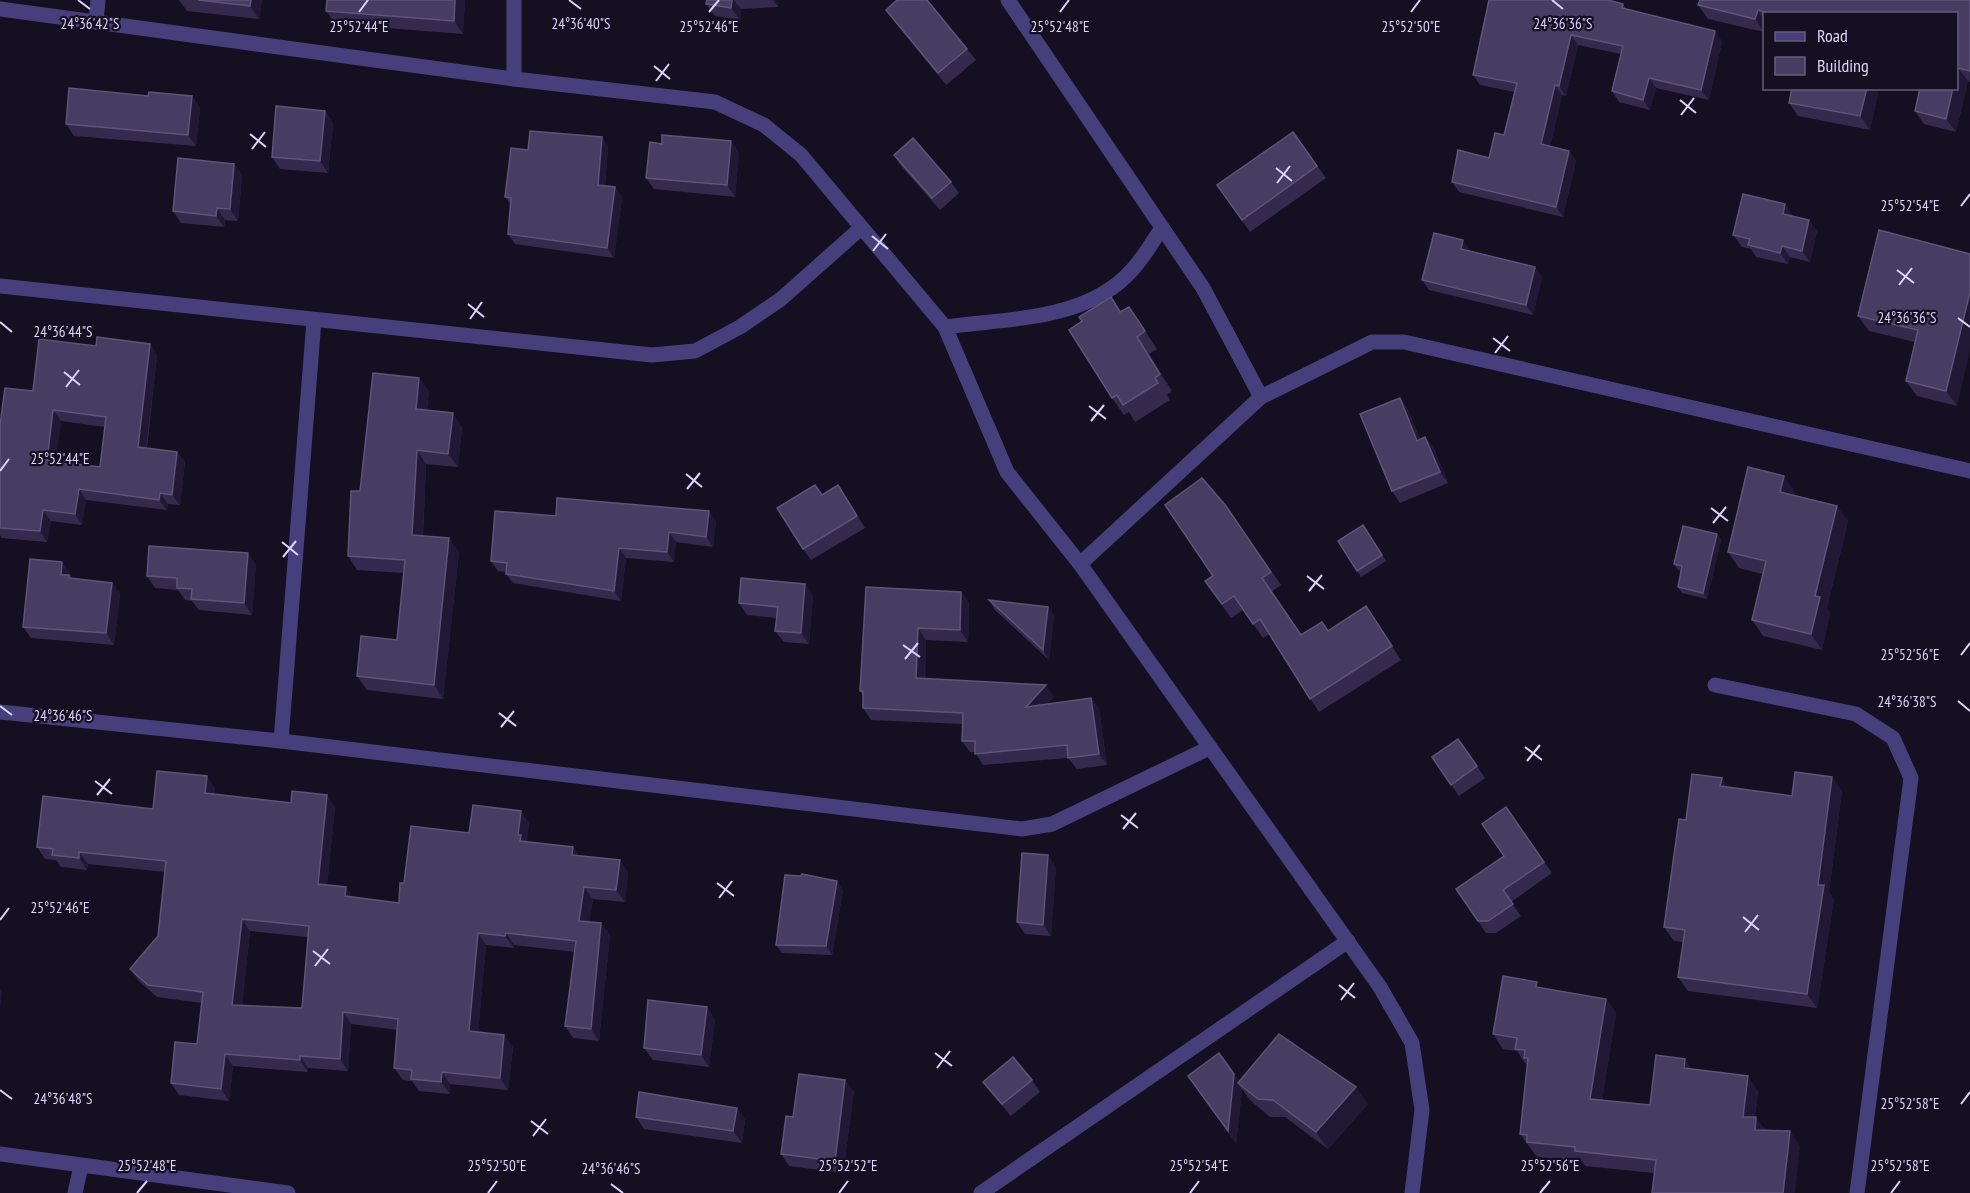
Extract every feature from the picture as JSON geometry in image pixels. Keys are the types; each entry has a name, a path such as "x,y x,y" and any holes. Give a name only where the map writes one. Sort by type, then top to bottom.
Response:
{"street":[{"path":"96,22 98,0"},
{"path":"514,0 514,79"},
{"path":"1008,0 1203,288 1261,397"},
{"path":"0,9 514,79 715,102 764,126 801,155 945,327 1008,472 1080,564 1380,987 1412,1042 1422,1110 1412,1193"},
{"path":"0,286 652,355 695,351 740,327 781,299 861,228"},
{"path":"945,327 1046,313 1091,301 1114,287 1133,270 1162,228"},
{"path":"281,741 314,320"},
{"path":"1080,564 1261,397 1372,342 1404,342 1970,471"},
{"path":"1714,685 1856,714 1893,738 1911,778 1857,1193"},
{"path":"0,712 281,741 1022,829 1053,824 1209,748"},
{"path":"981,1193 1348,941"},
{"path":"0,1154 288,1193"},
{"path":"75,1193 81,1166"}],"building":[{"path":"198,0 251,0 250,6"},
{"path":"327,0 455,0 454,21 326,11"},
{"path":"707,0 732,0 731,8 706,4"},
{"path":"897,0 927,0 967,49 938,73 886,10"},
{"path":"1489,0 1608,0 1623,4 1622,8 1715,31 1701,90 1649,78 1643,100 1612,91 1623,46 1571,35 1559,86 1555,85 1541,144 1569,151 1556,207 1452,182 1458,150 1489,158 1495,133 1504,135 1517,83 1473,75"},
{"path":"1700,0 1970,0 1970,71 1958,68 1958,12 1765,12 1758,10 1755,19 1698,5"},
{"path":"69,88 148,96 149,92 192,96 188,135 66,124"},
{"path":"1792,90 1866,90 1860,116 1789,103"},
{"path":"1920,90 1953,90 1946,119 1915,111"},
{"path":"276,106 325,111 320,161 272,157"},
{"path":"530,131 602,137 598,185 615,187 607,248 508,234 511,198 505,197 511,148 528,150"},
{"path":"1293,132 1317,166 1242,220 1217,185"},
{"path":"662,135 731,141 727,185 646,178 650,142 662,144"},
{"path":"913,138 951,182 932,198 894,155"},
{"path":"178,158 234,164 230,209 217,208 216,216 173,211"},
{"path":"1743,194 1785,204 1783,214 1809,220 1802,251 1782,246 1780,253 1748,245 1750,239 1733,235"},
{"path":"1879,230 1970,254 1970,292 1946,391 1906,381 1918,330 1858,316"},
{"path":"1434,233 1463,240 1461,249 1535,267 1526,305 1422,280"},
{"path":"1111,297 1120,312 1129,307 1145,331 1137,337 1160,374 1155,378 1158,383 1123,405 1117,395 1112,398 1069,330 1082,321 1079,317"},
{"path":"97,337 150,344 138,447 177,452 172,495 160,493 159,500 79,489 75,514 43,510 40,531 0,528 0,425 5,388 33,391 39,339 96,346","holes":["53,410 106,417 100,467 47,460"]},
{"path":"373,373 419,378 416,409 453,413 448,454 417,450 412,535 449,538 434,685 357,676 361,636 397,640 405,560 348,556 351,491 360,491"},
{"path":"1400,398 1417,441 1425,437 1440,472 1392,491 1360,414"},
{"path":"1748,467 1784,476 1780,492 1837,506 1815,596 1820,597 1811,634 1752,620 1766,561 1728,552"},
{"path":"1202,478 1226,506 1271,572 1262,578 1301,635 1322,622 1328,631 1366,606 1392,646 1310,699 1260,619 1253,624 1234,596 1222,604 1205,581 1213,576 1165,505"},
{"path":"815,485 822,495 838,485 857,516 803,549 777,508"},
{"path":"557,498 709,511 706,537 669,532 667,552 619,548 614,591 506,574 507,563 491,561 495,511 556,516"},
{"path":"1363,525 1382,555 1357,571 1338,541"},
{"path":"1683,526 1717,534 1703,593 1678,587 1682,566 1674,564"},
{"path":"149,546 248,553 244,603 191,599 192,589 177,588 177,578 147,576"},
{"path":"30,559 62,562 61,575 69,575 69,578 112,583 106,633 23,627"},
{"path":"741,578 805,584 801,633 775,631 778,607 739,603"},
{"path":"866,587 961,592 960,630 918,628 916,678 1046,685 1026,707 1091,698 1099,754 1068,758 1067,745 975,754 975,741 962,741 963,713 863,708 863,691 860,691"},
{"path":"989,600 1048,607 1043,650"},
{"path":"1458,739 1477,766 1451,785 1432,757"},
{"path":"157,771 207,776 205,793 291,803 292,791 327,795 318,884 346,887 345,896 399,903 400,883 404,883 411,826 469,833 473,805 521,811 518,835 521,835 520,841 573,847 572,855 620,860 616,890 584,887 579,921 601,923 591,1029 565,1026 576,941 506,933 505,936 478,933 469,1031 504,1035 500,1078 442,1072 441,1082 411,1079 412,1070 394,1068 398,1019 343,1012 340,1059 300,1056 300,1060 225,1054 221,1089 171,1083 175,1042 197,1044 203,992 148,985 130,969 158,936 166,861 79,852 79,858 52,855 53,849 37,847 43,796 153,809","holes":["242,919 309,926 302,1008 232,1005"]},
{"path":"1795,772 1832,777 1818,885 1824,885 1807,994 1678,977 1685,930 1664,927 1679,819 1686,820 1692,774 1722,778 1720,786 1792,796"},
{"path":"1506,807 1544,862 1503,890 1513,904 1488,921 1478,921 1456,889 1504,856 1482,824"},
{"path":"1022,853 1048,855 1043,925 1017,922"},
{"path":"802,874 837,881 826,946 776,945 785,875 801,876"},
{"path":"1503,976 1537,982 1536,987 1606,999 1590,1099 1650,1105 1656,1055 1685,1059 1684,1068 1748,1076 1743,1117 1756,1117 1755,1130 1790,1131 1783,1193 1652,1193 1656,1160 1575,1151 1575,1147 1527,1142 1527,1135 1520,1134 1528,1058 1524,1058 1525,1050 1515,1049 1517,1038 1493,1034"},
{"path":"648,1000 707,1007 701,1055 644,1048"},
{"path":"1279,1034 1356,1087 1316,1132 1273,1100 1258,1099 1238,1083"},
{"path":"1219,1053 1234,1074 1228,1131 1188,1076"},
{"path":"1013,1057 1032,1080 1002,1104 983,1082"},
{"path":"799,1074 845,1080 835,1161 781,1154 786,1116 793,1117"},
{"path":"639,1092 737,1108 733,1131 636,1117"}]}
